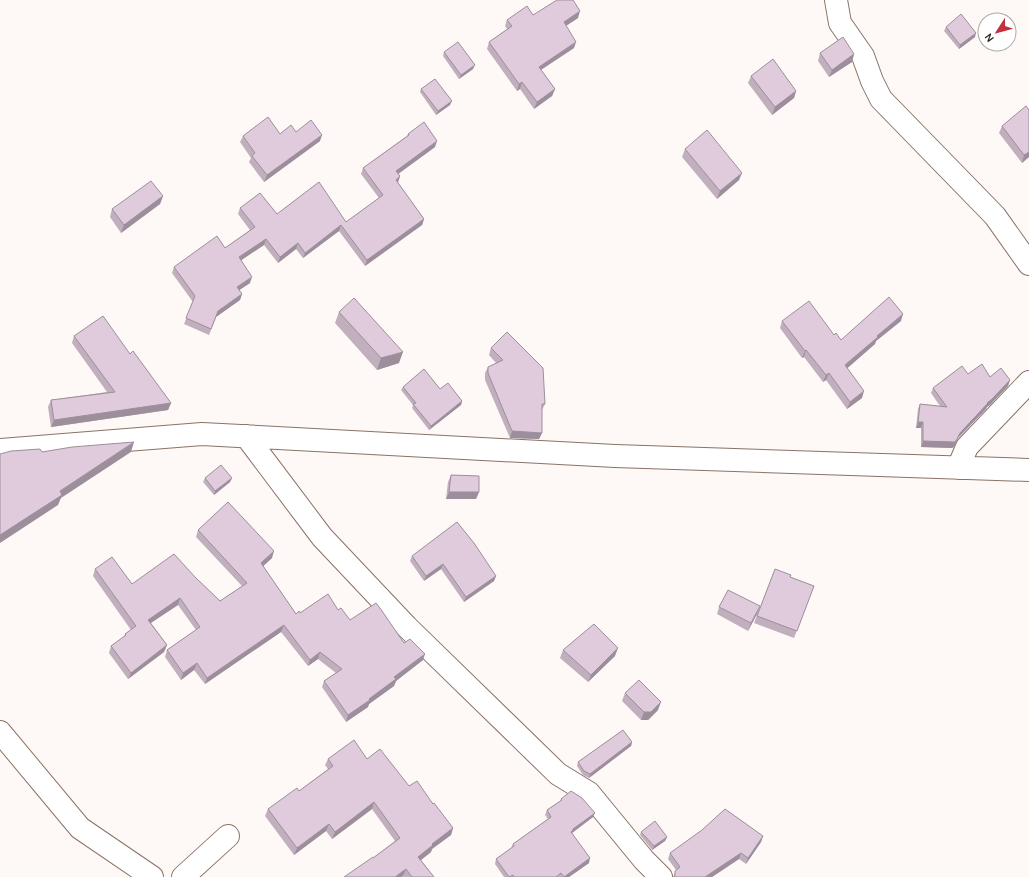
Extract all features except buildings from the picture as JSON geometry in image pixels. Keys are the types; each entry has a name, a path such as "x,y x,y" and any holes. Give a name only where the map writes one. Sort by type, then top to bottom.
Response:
{"street":[{"path":"836,0 840,23 862,56 881,99 995,216 1029,264"},
{"path":"958,468 967,447 1029,382"},
{"path":"0,450 202,434 615,456 1029,470"},
{"path":"246,436 322,537 407,627 558,774 590,793 644,860 662,877"},
{"path":"0,732 80,828 152,877"},
{"path":"183,877 228,836"}]}
